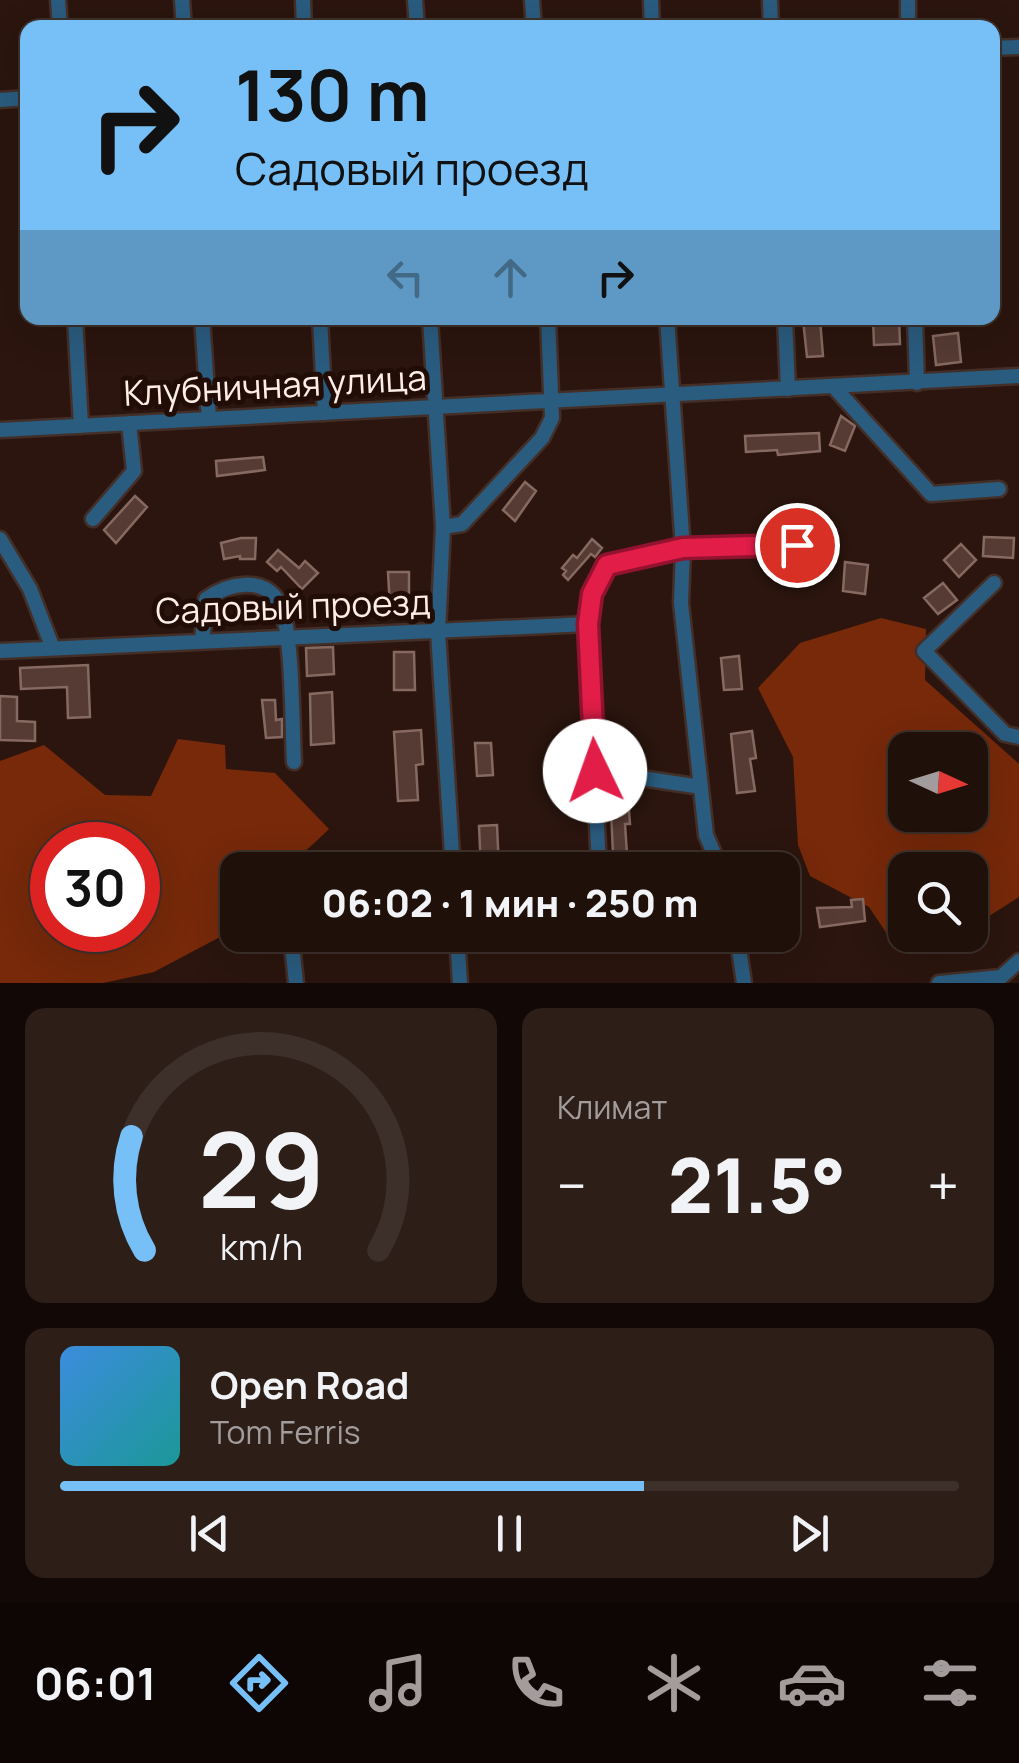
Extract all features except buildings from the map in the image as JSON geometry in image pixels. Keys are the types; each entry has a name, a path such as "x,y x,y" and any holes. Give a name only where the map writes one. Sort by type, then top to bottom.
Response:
{"street":[{"path":"75,325 82,426"},
{"path":"202,325 209,419"},
{"path":"320,325 325,413"},
{"path":"430,325 443,528 438,632 452,852"},
{"path":"443,528 462,524 542,438 552,418 553,401 548,325"},
{"path":"667,325 683,548 680,603 706,835 713,852"},
{"path":"785,325 788,389"},
{"path":"915,325 916,383"},
{"name":"Клубничная улица","path":"0,430 1019,376"},
{"path":"834,387 931,494 999,490"},
{"path":"92,518 134,471 129,423"},
{"path":"0,539 30,590 52,646"},
{"path":"598,852 588,624 592,594 607,565 683,548 797,545"},
{"path":"994,583 924,651 1004,734 1019,737"},
{"path":"202,641 206,599 222,588 245,584 266,589 280,604 287,639 294,762"},
{"name":"Садовый проезд","path":"0,651 588,624"},
{"path":"595,771 702,787"},
{"path":"293,952 296,983"},
{"path":"458,952 460,983"},
{"path":"739,952 744,983"},
{"path":"939,983 1003,980 1019,961"}],"shaded area":[{"path":"881,618 926,629 925,680 983,732 888,732 888,832 988,832 988,736 1019,764 1019,897 988,917 988,852 888,852 888,936 869,907 810,876 798,845 793,757 758,688 800,643"},
{"path":"178,739 225,745 226,769 275,773 329,829 303,852 220,852 220,937 154,972 103,983 0,983 0,761 44,745 105,795 151,796"}],"route":[{"path":"595,771 588,624 592,594 607,565 683,548 797,545"}]}
